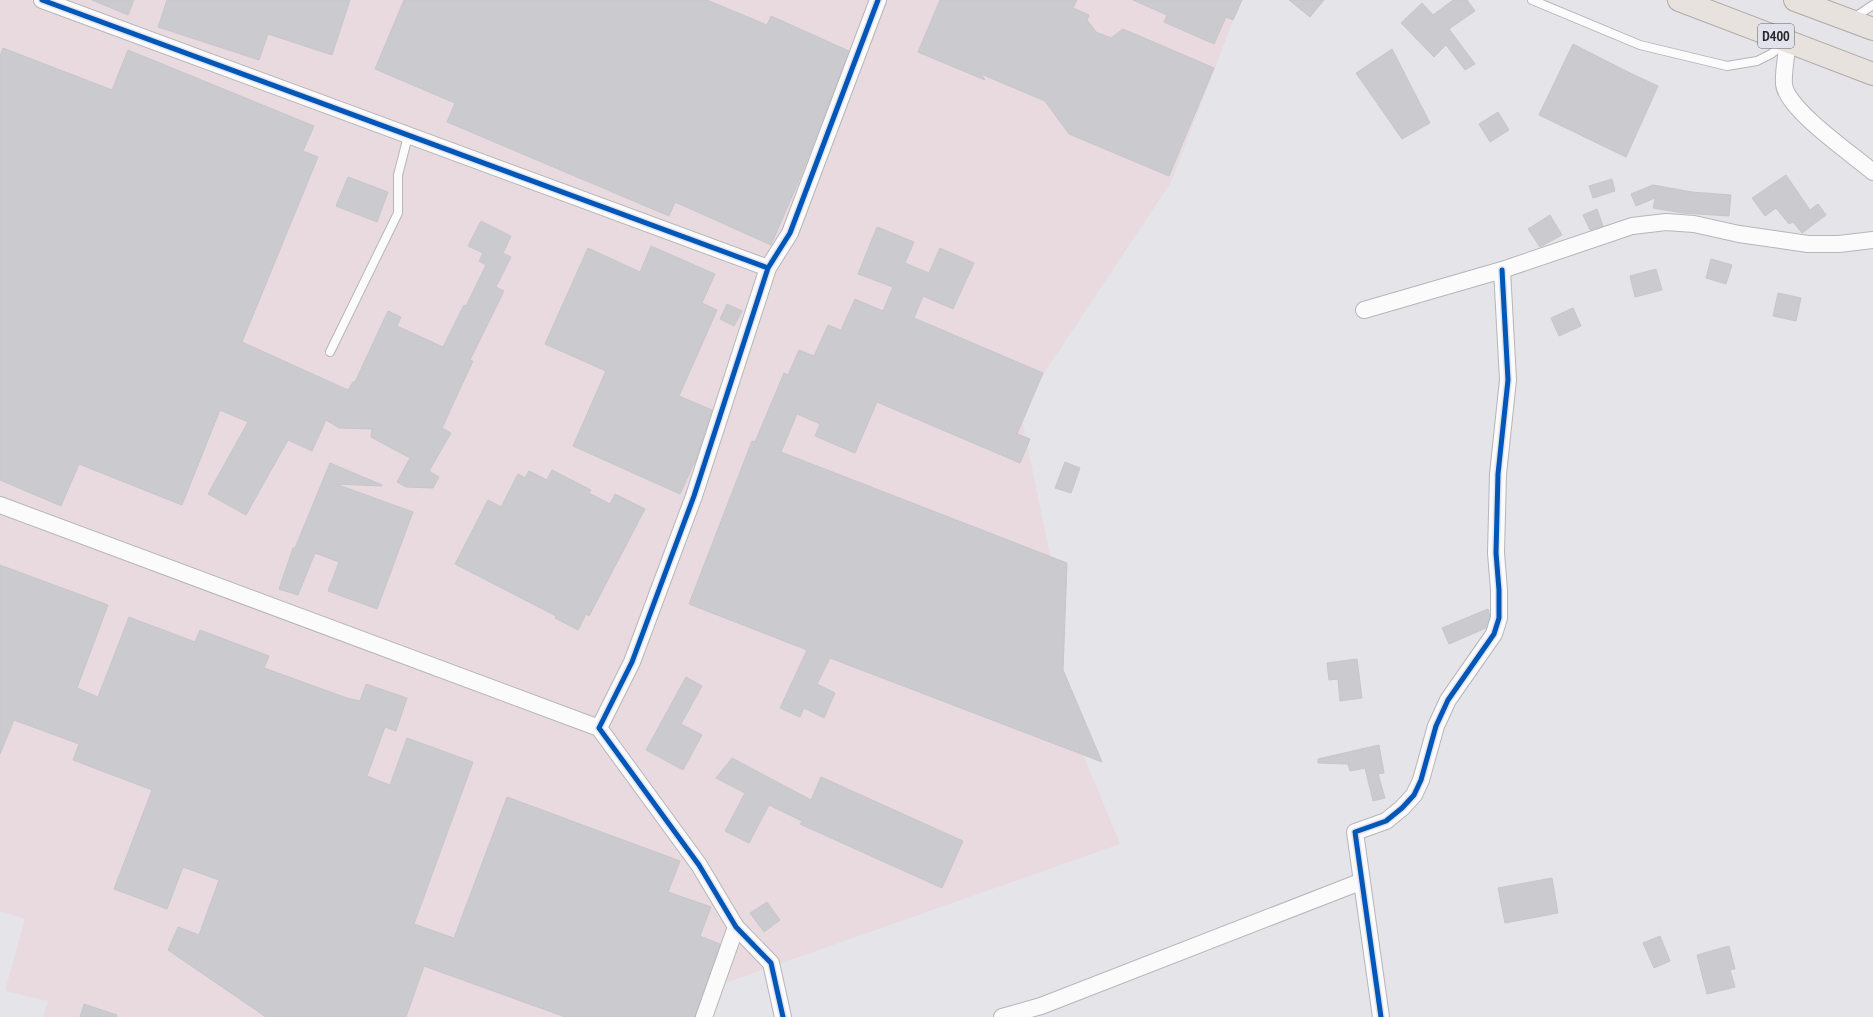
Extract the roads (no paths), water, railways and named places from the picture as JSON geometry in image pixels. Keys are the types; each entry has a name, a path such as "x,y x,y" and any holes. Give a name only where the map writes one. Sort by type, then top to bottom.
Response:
{"highway":[{"name":"D400","path":"1679,0 1788,40 1873,74"},
{"path":"1796,0 1873,29"}],"street":[{"path":"42,0 768,268"},
{"path":"599,728 632,662 694,496 768,268 790,233 878,0"},
{"path":"1788,40 1784,84 1788,97 1799,111 1873,172"},
{"path":"1364,310 1502,270 1632,226 1666,222 1694,224 1740,234 1808,244 1839,244 1873,240"},
{"path":"1381,1017 1360,882 1354,832 1386,821 1402,808 1414,795 1421,780 1436,726 1448,700 1494,634 1499,618 1499,590 1496,553 1498,481 1508,380 1502,270"},
{"path":"0,505 599,728 699,865 736,927 771,964 783,1017"},
{"path":"1002,1017 1040,1006 1360,882"},
{"path":"704,1017 736,927"}],"lane":[{"path":"1532,0 1640,45 1727,66 1757,61 1771,54 1788,40"},
{"path":"1850,20 1873,5"},
{"path":"330,352 398,212 398,175 408,136"}]}
